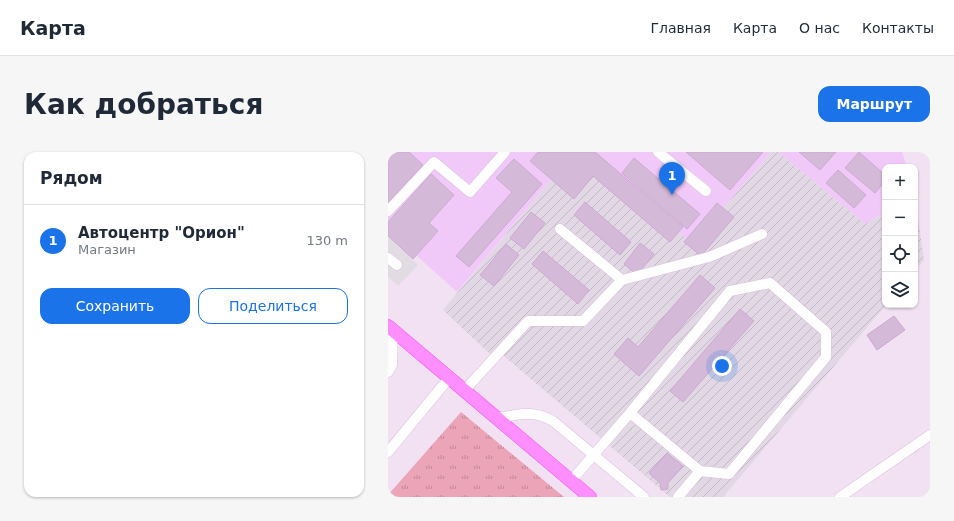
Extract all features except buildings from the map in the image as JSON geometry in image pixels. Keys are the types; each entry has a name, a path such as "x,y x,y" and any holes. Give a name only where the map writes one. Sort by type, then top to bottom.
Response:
{"main road":[{"path":"391,328 590,497"}],"lane":[{"path":"388,211 434,162 470,192 505,152"},
{"path":"658,152 706,191"},
{"path":"560,229 622,280"},
{"path":"464,391 528,321 583,321 622,280 709,257 762,234"},
{"path":"388,258 397,265"},
{"path":"571,481 730,291 770,283 826,332 826,357 729,474 700,471 630,412"},
{"path":"388,372 392,365 391,328"},
{"path":"388,452 449,378"},
{"path":"497,418 533,413 544,416 644,497"},
{"path":"840,497 930,435"},
{"path":"678,497 700,471"}],"shaded area":[{"path":"388,152 574,152 457,292 388,230"},
{"path":"574,152 583,152 693,244 771,152 778,152 865,224 882,214 882,308 883,308 723,497 670,497 498,351 492,356 443,310"},
{"path":"583,152 771,152 693,244"},
{"path":"778,152 902,152 906,164 882,164 882,214 865,224"},
{"path":"918,219 924,260 918,267"},
{"path":"388,237 418,265 398,286 388,277"}],"green space":[{"path":"461,412 564,497 388,497 388,495"}],"place":[{"name":"Автоцентр \"Орион\"","path":"672,195"}]}
